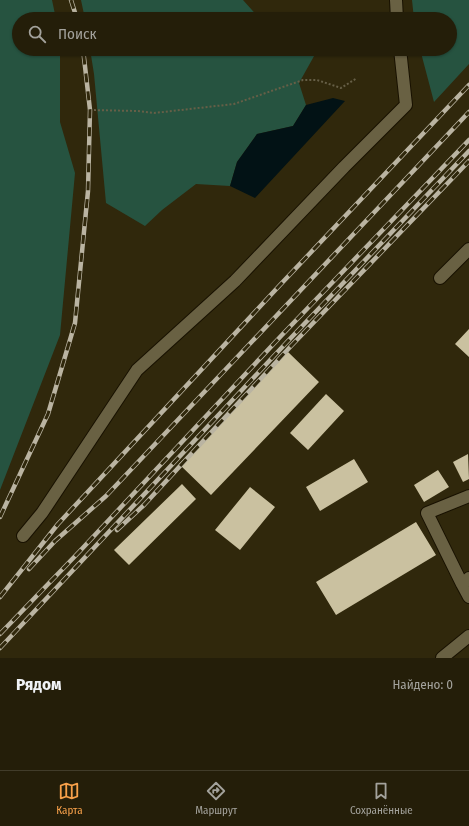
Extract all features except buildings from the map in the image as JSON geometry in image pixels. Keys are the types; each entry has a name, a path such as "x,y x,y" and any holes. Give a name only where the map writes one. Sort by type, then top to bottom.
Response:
{"street":[{"path":"396,0 397,12"},
{"path":"23,536 42,512 137,370 235,281 344,167 406,105 401,56"},
{"path":"440,278 469,249"},
{"path":"469,496 427,512 465,581 469,597"},
{"path":"442,658 469,636"}],"path":[{"path":"90,110 138,111 154,113 234,104 303,80 317,80 340,88 356,78"}],"green space":[{"path":"0,0 52,0 55,12 12,12 12,56 60,56 60,122 75,173 60,335 0,490"},
{"path":"81,0 243,0 254,12 84,12"},
{"path":"412,0 469,0 469,64 434,102 422,56 457,56 457,12 413,12"},
{"path":"91,56 314,56 299,83 306,105 293,126 257,134 237,162 230,186 196,184 162,210 145,226 106,203"}],"shaded area":[{"path":"333,98 345,101 255,198 230,186 237,162 257,134 293,126 306,105"}],"railway":[{"path":"71,0 75,12"},
{"path":"0,517 48,414 75,323 88,191 90,110 84,56"},
{"path":"0,597 58,524 280,285 469,85"},
{"path":"29,569 55,541 106,496 469,112"},
{"path":"0,634 79,552 281,336 469,140"},
{"path":"0,648 287,342 469,151"},
{"path":"117,530 144,505 291,346 469,161"}]}
